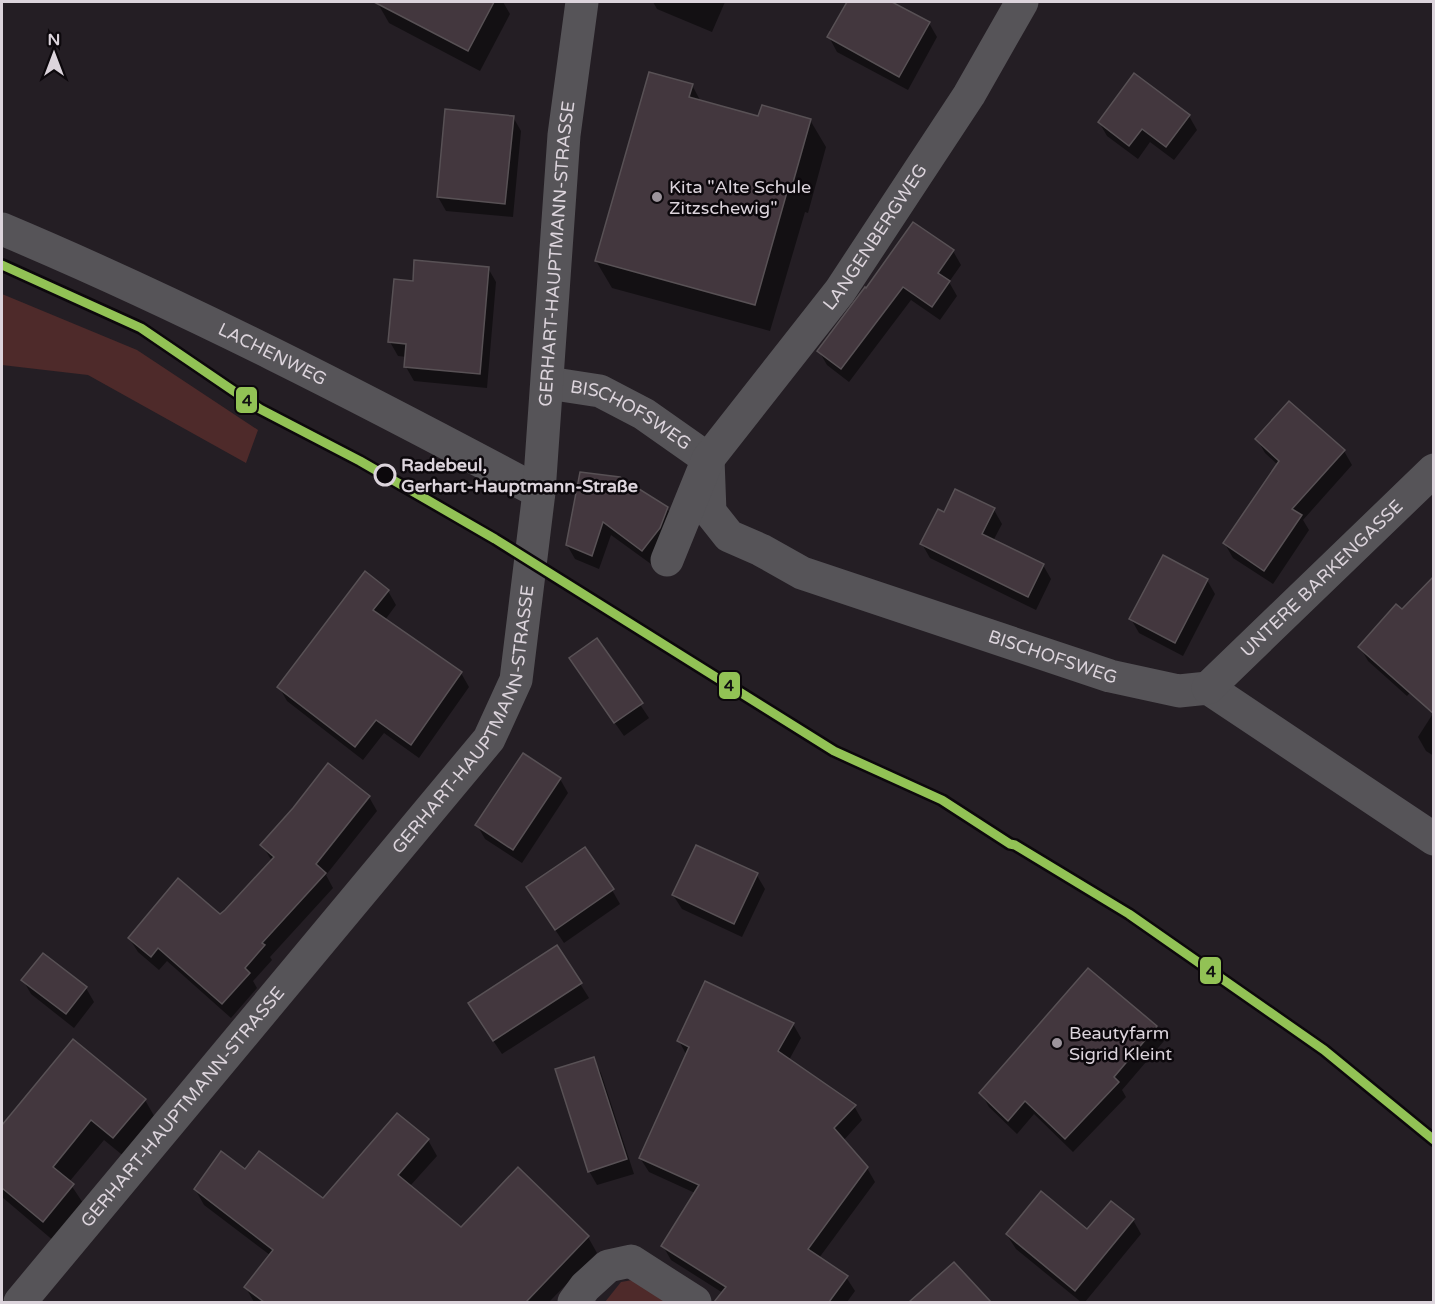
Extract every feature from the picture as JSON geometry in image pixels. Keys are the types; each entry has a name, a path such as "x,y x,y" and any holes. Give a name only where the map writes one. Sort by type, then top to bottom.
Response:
{"street":[{"name":"GERHART-HAUPTMANN-STRASSE","path":"20,1302 489,739 516,680 539,492 564,135 582,2"},
{"name":"LANGENBERGWEG","path":"708,459 840,291 969,95 1022,2"},
{"name":"LACHENWEG","path":"2,229 150,295 428,432 539,492"},
{"name":"BISCHOFSWEG","path":"548,383 600,391 644,414 708,459"},
{"name":"BISCHOFSWEG","path":"667,560 708,459"},
{"name":"BISCHOFSWEG","path":"708,459 710,512 729,536 761,550 802,573 1110,676 1179,691 1208,688"},
{"name":"UNTERE BARKENGASSE","path":"1208,688 1434,470"},
{"path":"1208,688 1434,839"},
{"path":"574,1302 585,1287 608,1266 630,1261 695,1302"}],"shaded area":[{"path":"2,294 137,350 258,430 246,463 88,375 2,365"},
{"path":"638,1279 674,1302 605,1302 621,1282"}],"building":[{"path":"374,2 494,2 468,51"},
{"path":"847,2 892,2 930,22 899,77 827,37"},
{"name":"Kita \"Alte Schule Zitzschewig\"","path":"649,72 693,84 689,97 758,116 762,105 811,119 792,186 789,185 755,305 595,261"},
{"path":"1134,73 1190,115 1166,147 1142,129 1129,146 1098,122"},
{"path":"445,109 514,116 505,204 437,197"},
{"path":"913,222 954,250 938,273 950,281 932,307 903,287 841,369 817,351"},
{"path":"414,260 489,267 480,374 404,367 406,344 388,342 394,279 413,281"},
{"path":"1289,401 1345,450 1292,509 1302,515 1264,571 1223,543 1279,461 1255,439"},
{"path":"580,472 620,477 668,507 660,528 642,551 603,522 592,556 566,545"},
{"path":"955,489 995,508 982,534 1044,564 1028,597 920,544 938,509 944,512"},
{"path":"1163,555 1208,579 1175,643 1129,619"},
{"path":"365,571 389,590 373,610 462,672 411,745 376,720 355,747 277,687"},
{"path":"1434,576 1434,714 1358,647 1396,604 1402,609"},
{"path":"597,638 643,703 614,723 569,658"},
{"path":"523,753 561,778 513,850 475,825"},
{"path":"328,763 370,796 316,864 326,873 262,943 265,945 245,968 250,973 222,1004 158,948 151,957 128,938 178,878 220,914 225,910 274,857 260,845"},
{"path":"696,845 758,873 734,924 672,895"},
{"path":"585,847 614,889 555,930 526,887"},
{"path":"557,945 582,983 493,1041 468,1003"},
{"path":"43,953 87,987 66,1014 21,980"},
{"path":"1088,968 1157,1026 1114,1077 1119,1082 1065,1139 1025,1101 1008,1121 979,1093"},
{"path":"705,981 794,1023 778,1051 856,1105 834,1128 868,1167 808,1249 848,1276 829,1302 714,1302 726,1287 661,1246 699,1185 639,1158 689,1047 677,1041"},
{"path":"73,1039 146,1099 113,1138 91,1120 53,1167 74,1184 43,1222 2,1188 2,1125"},
{"path":"594,1057 627,1159 588,1172 555,1069"},
{"path":"397,1113 429,1139 398,1175 461,1227 518,1167 589,1236 526,1302 264,1302 244,1287 273,1250 194,1189 221,1151 245,1169 259,1151 323,1198"},
{"path":"1041,1191 1087,1229 1111,1201 1134,1219 1075,1291 1006,1234"},
{"path":"954,1262 991,1302 909,1302"}],"transit line":[{"name":"4","path":"2,265 141,328 260,409 360,461 495,539 834,751 942,800 1010,844 1129,914 1324,1050 1434,1140"}],"place":[{"name":"Kita \"Alte Schule Zitzschewig\"","path":"657,197"},
{"name":"Radebeul, Gerhart-Hauptmann-Straße","path":"385,475"},
{"name":"Beautyfarm Sigrid Kleint","path":"1057,1043"}]}
